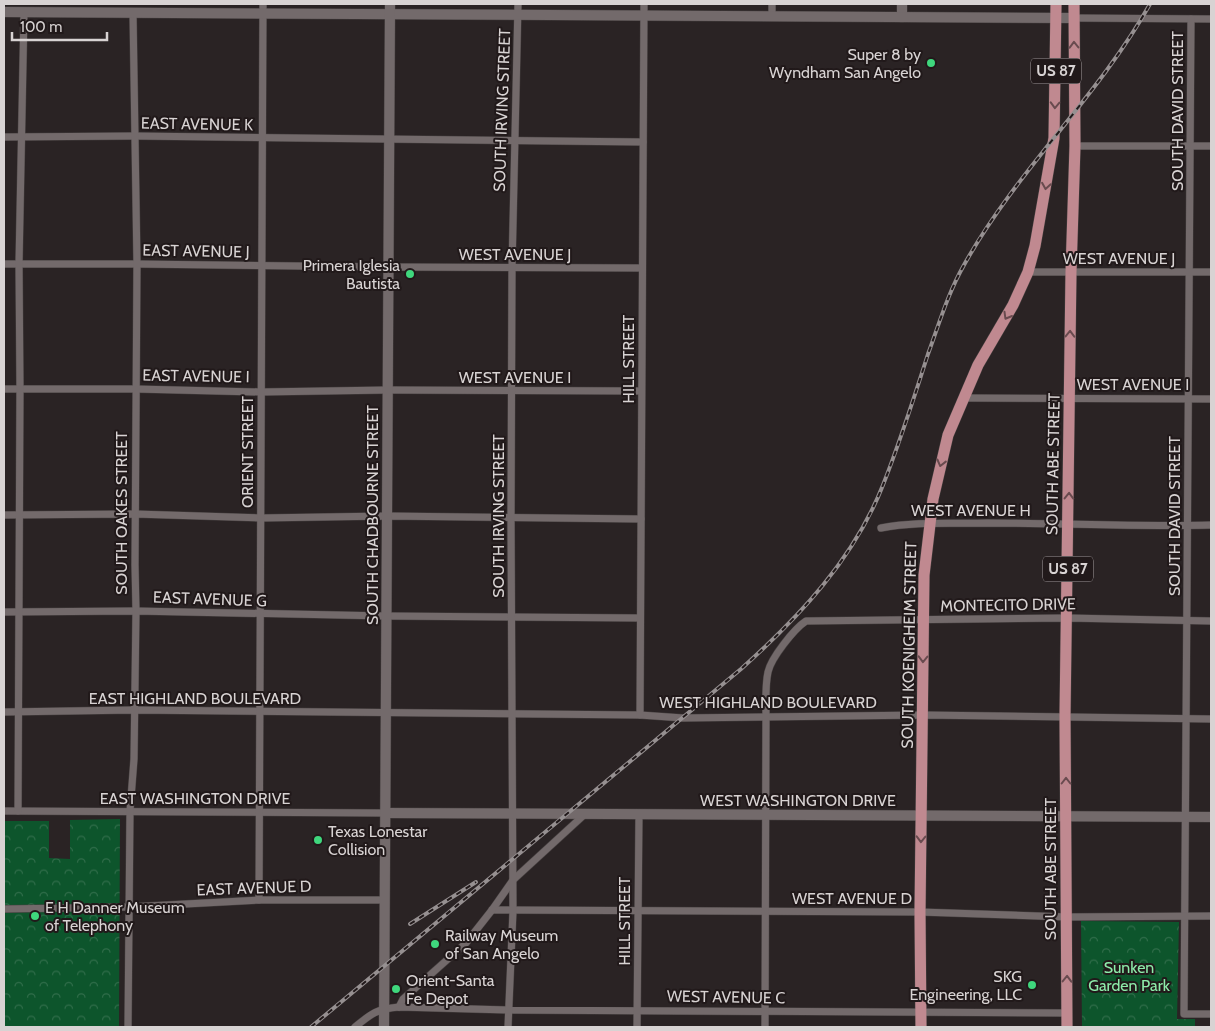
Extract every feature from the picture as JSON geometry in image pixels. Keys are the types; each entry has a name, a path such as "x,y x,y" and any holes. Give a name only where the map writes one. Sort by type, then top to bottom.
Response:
{"main road":[{"path":"134,13 144,4"},
{"name":"SOUTH CHADBOURNE STREET","path":"384,1027 390,4"},
{"path":"902,4 902,17"},
{"name":"US 87","path":"1056,4 1056,18"},
{"name":"US 87","path":"1073,18 1074,4"},
{"path":"4,12 134,13 263,8 390,15 1073,18"},
{"name":"SOUTH KOENIGHEIM STREET","path":"921,1027 920,912 924,575 932,499 948,435 978,365 1009,313 1028,272 1041,216 1054,138 1056,18"},
{"name":"SOUTH ABE STREET","path":"1067,1027 1065,716 1068,618 1071,272 1075,146 1073,18"},
{"name":"WEST WASHINGTON DRIVE","path":"385,814 1211,816"}],"street":[{"name":"SOUTH IRVING STREET","path":"508,1027 513,911 512,268 518,4"},
{"name":"HILL STREET","path":"640,715 644,4"},
{"path":"772,4 772,17"},
{"name":"ORIENT STREET","path":"259,900 263,8"},
{"path":"18,811 19,264 24,12"},
{"name":"SOUTH OAKES STREET","path":"128,1027 128,907 130,811 134,759 136,611 137,264 134,13"},
{"path":"1073,18 1211,19"},
{"name":"SOUTH DAVID STREET","path":"1191,19 1184,1014 1211,1014"},
{"name":"EAST AVENUE K","path":"4,137 135,136 643,142"},
{"path":"1075,146 1211,146"},
{"name":"EAST AVENUE J","path":"4,264 388,267"},
{"name":"WEST AVENUE J","path":"388,267 642,268"},
{"name":"WEST AVENUE J","path":"1028,272 1211,272"},
{"name":"EAST AVENUE I","path":"4,389 136,389 261,392 388,390"},
{"name":"WEST AVENUE I","path":"388,390 642,392"},
{"name":"WEST AVENUE I","path":"965,398 1211,399"},
{"path":"4,515 135,514 261,518 387,516 511,519 641,519"},
{"name":"WEST AVENUE H","path":"881,528 902,524 1068,523 1211,525"},
{"name":"EAST AVENUE G","path":"4,612 136,611 386,616 640,618"},
{"name":"MONTECITO DRIVE","path":"766,716 768,671 772,661 799,626 806,621 1068,618 1211,621"},
{"name":"EAST HIGHLAND BOULEVARD","path":"4,712 134,710 386,713"},
{"name":"WEST HIGHLAND BOULEVARD","path":"386,713 640,715 683,718 922,715 1211,719"},
{"path":"765,1027 766,716"},
{"name":"EAST WASHINGTON DRIVE","path":"4,811 385,814"},
{"path":"399,1007 403,998 466,943 513,880 585,814"},
{"name":"HILL STREET","path":"637,1027 639,814"},
{"name":"EAST AVENUE D","path":"4,909 128,907 259,900 385,900"},
{"name":"WEST AVENUE D","path":"492,910 920,912 1067,917 1211,916"},
{"path":"355,1027 374,1012 385,1008"},
{"name":"WEST AVENUE C","path":"385,1008 1066,1013"}],"green space":[{"path":"120,819 119,1027 4,1027 4,821 49,821 49,858 70,859 70,820"},
{"name":"Sunken Garden Park","path":"1081,921 1179,922 1177,1019 1195,1019 1195,1027 1082,1027"}],"railway":[{"path":"311,1027 741,669 784,629 823,585 857,538 883,485 944,309 964,265 1008,198 1106,71 1150,4"},
{"path":"410,924 476,882"}],"place":[{"name":"Super 8 by Wyndham San Angelo","path":"931,63"},
{"name":"Primera Iglesia Bautista","path":"410,274"},
{"name":"Texas Lonestar Collision","path":"318,840"},
{"name":"E H Danner Museum of Telephony","path":"35,916"},
{"name":"Railway Museum of San Angelo","path":"435,944"},
{"name":"SKG Engineering, LLC","path":"1032,985"},
{"name":"Orient-Santa Fe Depot","path":"396,989"}]}
